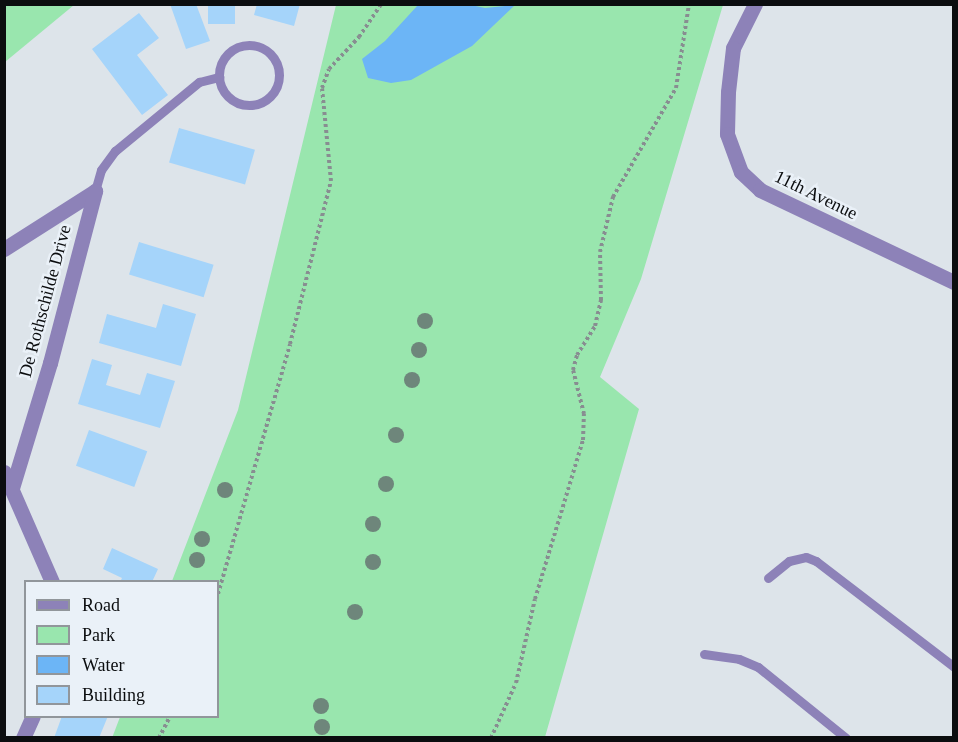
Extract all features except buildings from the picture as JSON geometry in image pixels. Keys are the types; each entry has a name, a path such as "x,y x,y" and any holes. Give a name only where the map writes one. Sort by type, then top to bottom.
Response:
{"street":[{"name":"11th Avenue","path":"755,4 733,48 726,127 730,151 753,184 954,282"},
{"name":"De Rothschilde Drive","path":"4,249 95,191"},
{"name":"De Rothschilde Drive","path":"12,488 50,363 95,191"},
{"path":"4,472 51,580"},
{"path":"23,738 33,718"}],"lane":[{"path":"257,46 272,55 279,83 260,102 242,103 226,94 219,76 224,58 231,51 257,46"},
{"name":"De Rothschilde Drive","path":"95,191 101,170 116,151 199,82 219,76"},
{"path":"768,578 789,561 806,557 816,561 954,667"},
{"path":"704,654 739,659 758,667 846,738"}],"path":[{"path":"219,591 290,344 331,181 322,88 329,69 359,37 381,4"},
{"path":"491,738 516,683 535,599 583,440 584,414 573,370 577,355 594,326 601,300 600,252 612,197 676,88 689,4"},
{"path":"159,738 170,718"}],"green space":[{"path":"5,4 74,4 74,5 5,62"},
{"path":"336,5 723,5 641,279 600,377 639,409 545,737 112,738 120,718 219,718 219,580 172,580 238,410"}],"water":[{"path":"418,5 471,5 485,8 515,5 472,46 411,80 391,83 368,78 362,59 385,41"}]}
